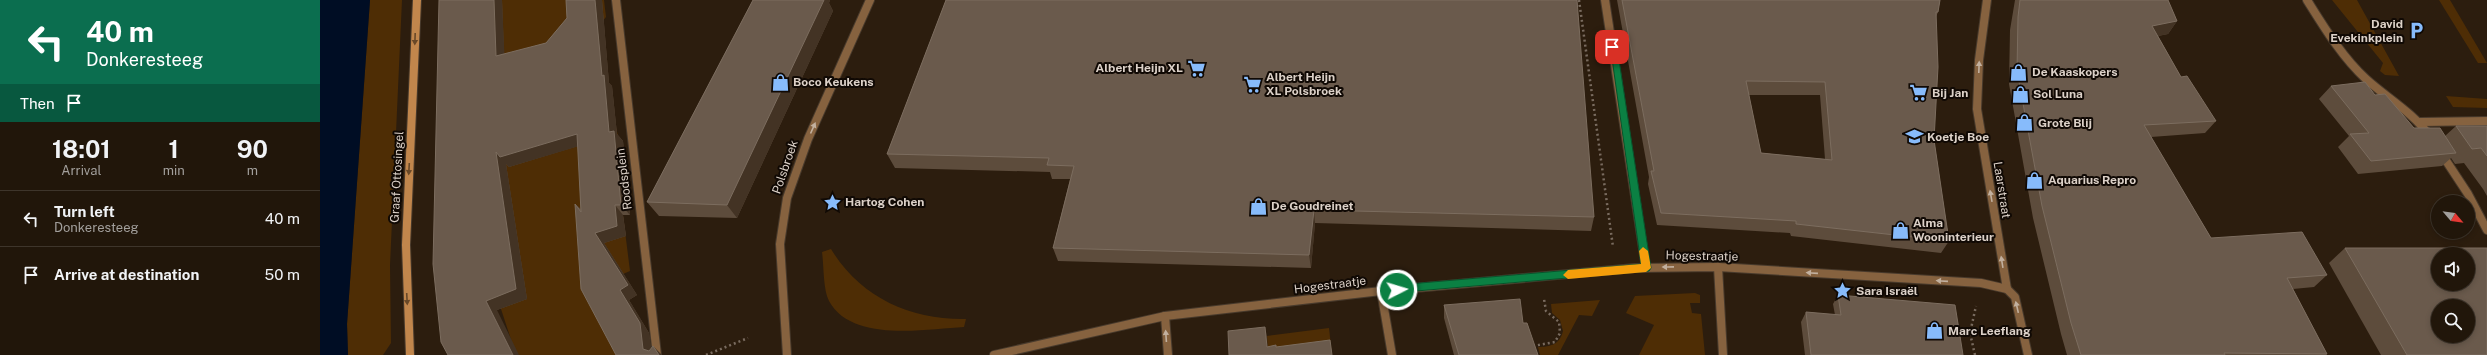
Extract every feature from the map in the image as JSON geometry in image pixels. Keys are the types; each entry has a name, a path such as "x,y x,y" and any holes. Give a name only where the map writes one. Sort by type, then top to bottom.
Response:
{"street":[{"name":"Graaf Ottosingel","path":"410,355 406,245 417,0"},
{"name":"Roodsplein","path":"616,0 656,355"},
{"name":"Polsbroek","path":"787,355 788,330 781,259 781,228 786,204 797,163 870,0"},
{"path":"1605,0 1646,268"},
{"name":"Laarstraat","path":"1987,0 1979,60 1977,109 2007,289 2015,297 2028,355"},
{"path":"2307,0 2318,18 2365,78 2420,122 2468,194 2487,230"},
{"path":"2420,122 2487,122"},
{"name":"Hogestraatje","path":"994,355 1165,316 1381,291 1646,268 1718,267 1981,283 2007,289"},
{"path":"1718,267 1724,355"},
{"path":"1381,291 1392,355"},
{"path":"1165,316 1168,355"}],"path":[{"path":"1579,0 1616,270"},
{"path":"1534,350 1533,344 1551,343 1556,341 1560,330 1559,321 1546,311 1544,299"},
{"path":"706,355 748,338"}],"shaded area":[{"path":"370,0 402,0 390,265 391,343 383,355 348,355 347,324"},
{"path":"491,0 604,0 606,17 589,38 625,162 595,171 623,215 630,271 623,274 638,355 516,355 501,309"},
{"path":"2332,0 2357,0 2399,76 2385,75 2380,71 2383,63"},
{"path":"2439,0 2450,0 2487,63 2478,63"},
{"path":"2446,96 2487,99 2487,108 2453,107"},
{"path":"831,249 843,266 856,280 872,293 906,310 945,318 966,319 964,327 911,331 872,328 854,323 840,314 829,301 827,296 822,252"},
{"path":"1695,293 1700,295 1700,303 1690,303 1692,313 1701,314 1705,355 1639,355 1654,325 1626,313 1635,296"},
{"path":"1600,300 1592,316 1579,315 1558,355 1540,355 1538,347 1554,344 1560,339 1563,331 1560,320 1552,313 1551,304"},
{"path":"1329,328 1332,355 1268,355 1267,336"}],"water":[{"path":"320,0 370,0 347,324 348,355 320,355"}],"building":[{"path":"439,0 494,0 496,56 546,43 567,18 566,0 595,0 609,132 614,131 621,205 615,205 617,226 595,233 628,285 620,290 640,323 643,349 649,351 653,346 659,355 616,355 581,289 575,204 581,212 577,134 500,157 496,152 516,289 486,301 513,355 448,355 441,342 433,264"},
{"path":"753,0 824,0 727,205 647,202"},
{"name":"Albert Heijn XL Polsbroek","path":"946,0 1577,0 1594,217 1314,210 1309,255 1053,248 1074,166 1047,165 1049,158 887,154"},
{"path":"1622,0 1940,0 1938,12 1936,12 1938,67 1934,140 1949,241 1796,224 1796,221 1661,213 1651,171 1654,171","holes":["1746,81 1825,82 1832,160 1761,153"]},
{"path":"2020,0 2168,0 2177,21 2152,26 2181,77 2187,76 2216,121 2144,125 2211,238 2302,232 2327,275 2287,278 2327,354 2224,353 2225,355 2081,355 2071,323 2042,206 2017,71 2018,17"},
{"path":"2365,82 2375,95 2385,94 2414,128 2440,128 2456,153 2371,161 2350,134 2369,133 2331,86"},
{"path":"2456,126 2487,126 2487,156 2481,148 2472,149"},
{"path":"2345,248 2431,248 2431,291 2475,291 2475,248 2487,248 2487,355 2407,355"},
{"path":"1838,295 1955,305 1963,355 1811,355 1806,312 1841,315"},
{"path":"1520,299 1523,323 1527,323 1538,355 1459,355 1444,305"},
{"path":"1265,327 1267,347 1330,340 1332,355 1229,355 1228,331"}],"slow traffic":[{"path":"1568,275 1646,268 1643,251"}],"place":[{"name":"David Evekinkplein","path":"2416,31"},
{"name":"Albert Heijn XL","path":"1196,68"},
{"name":"De Kaaskopers","path":"2019,72"},
{"name":"Boco Keukens","path":"780,82"},
{"name":"Albert Heijn XL Polsbroek","path":"1253,84"},
{"name":"Bij Jan","path":"1919,93"},
{"name":"Sol Luna","path":"2020,94"},
{"name":"Grote Blij","path":"2025,123"},
{"name":"Koetje Boe","path":"1914,137"},
{"name":"Aquarius Repro","path":"2035,180"},
{"name":"Hartog Cohen","path":"832,202"},
{"name":"De Goudreinet","path":"1258,206"},
{"name":"Alma Wooninterieur","path":"1900,230"},
{"name":"Sara Israël","path":"1843,291"},
{"name":"Marc Leeflang","path":"1935,331"}],"route":[{"path":"1397,290 1646,268 1612,47"}]}
